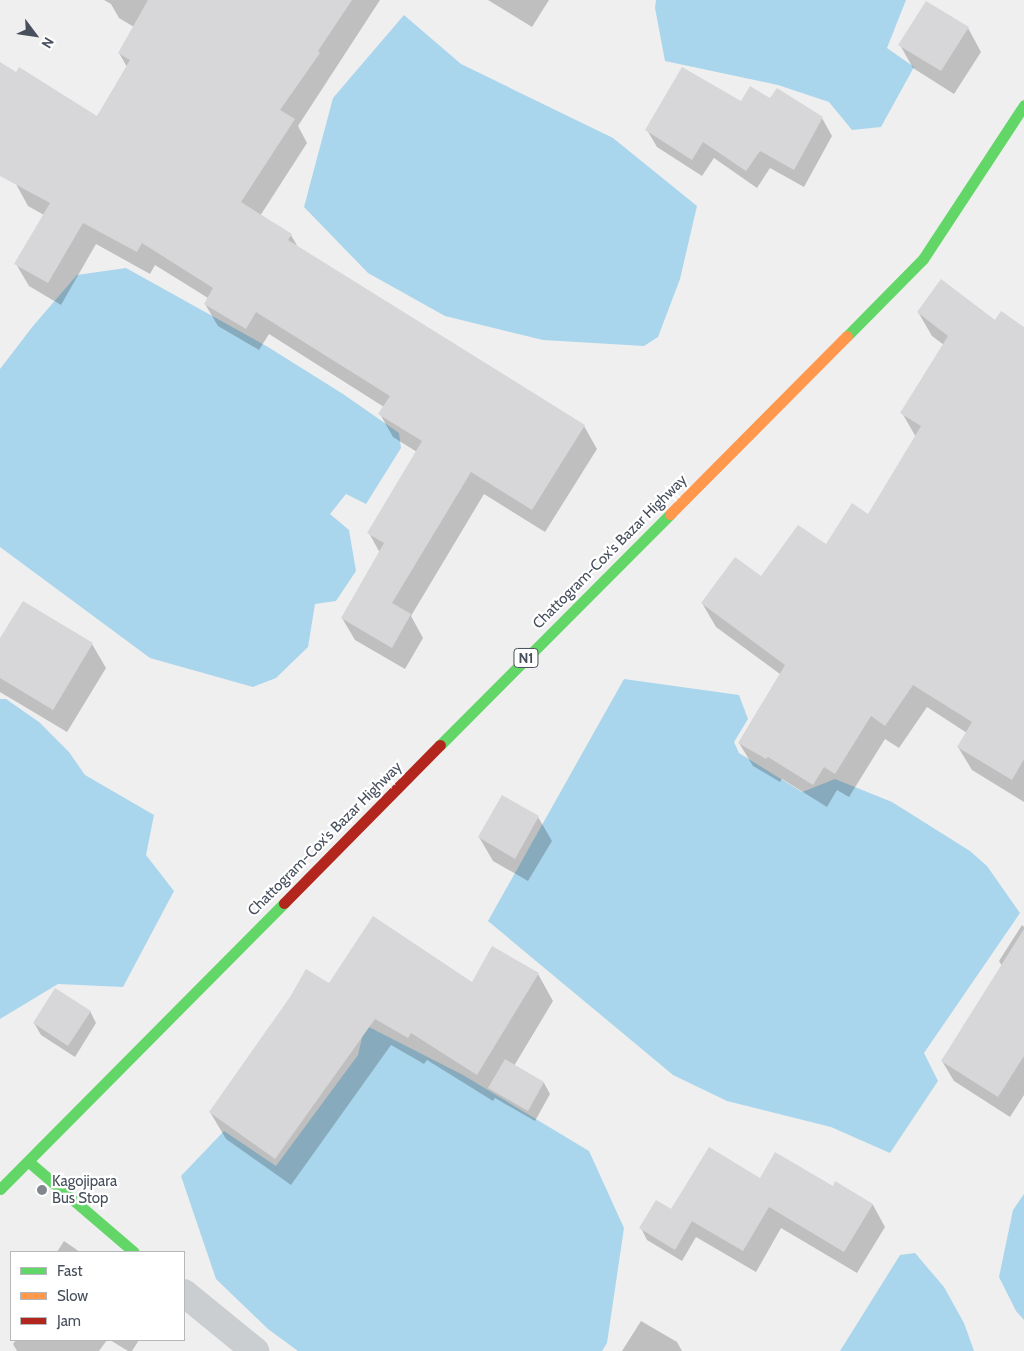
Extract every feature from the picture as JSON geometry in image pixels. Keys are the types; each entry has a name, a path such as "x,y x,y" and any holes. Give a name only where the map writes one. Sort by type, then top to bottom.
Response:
{"main road":[{"name":"Chattogram-Cox's Bazar Highway","path":"0,1189 29,1162 116,1071 923,259 1024,105"},
{"path":"29,1162 133,1251"}],"street":[{"path":"185,1294 255,1351"}],"water":[{"path":"656,0 906,0 887,48 914,67 881,127 852,130 829,102 778,85 665,61 655,8"},
{"path":"404,15 461,64 613,138 697,206 680,279 658,337 644,346 543,340 445,316 368,273 304,207 333,98"},
{"path":"126,268 268,347 343,394 399,433 401,448 366,504 346,494 330,514 349,530 356,571 336,601 315,604 308,647 276,678 253,687 150,658 0,547 0,369 33,326 77,275"},
{"path":"624,679 739,695 748,719 734,742 739,753 802,792 835,779 892,802 970,851 987,866 1020,913 924,1053 938,1081 890,1153 831,1127 727,1101 673,1075 488,921"},
{"path":"0,699 6,699 39,722 69,752 85,775 154,815 146,855 174,891 123,987 58,984 0,1019"},
{"path":"365,1025 463,1075 589,1151 624,1228 607,1343 602,1351 298,1351 268,1329 216,1279 181,1176 224,1131 276,1166 358,1055"},
{"path":"1024,1194 1024,1320 1016,1311 999,1277 1013,1210"},
{"path":"915,1253 944,1287 964,1323 974,1351 840,1351 900,1255"}],"building":[{"path":"148,0 352,0 318,51 320,53 280,110 295,119 241,202 292,234 288,240 585,425 532,510 471,472 392,603 411,614 392,648 341,618 384,543 367,533 422,441 378,414 390,396 256,312 246,329 204,304 213,288 142,243 137,252 83,223 48,283 14,264 50,203 0,176 0,62 16,72 19,67 97,116 130,60 118,53"},
{"path":"926,1 969,27 941,71 898,45"},
{"path":"682,67 741,101 750,86 770,98 777,88 823,117 794,170 760,151 746,171 703,142 692,160 645,130"},
{"path":"941,279 995,320 1001,311 1024,327 1024,759 1012,780 957,747 972,722 913,685 885,726 871,716 835,774 824,767 813,785 768,757 766,759 738,743 785,665 701,603 735,557 761,576 798,525 826,544 852,503 868,514 921,426 900,413 948,336 917,312"},
{"path":"23,601 93,643 53,710 0,678 0,638"},
{"path":"502,795 539,816 515,859 478,837"},
{"path":"373,916 472,982 492,946 539,973 477,1075 411,1033 408,1038 375,1019 275,1159 209,1112 290,997 306,969 329,983"},
{"path":"1024,929 1024,1056 998,1097 941,1061"},
{"path":"55,988 91,1011 68,1046 33,1023"},
{"path":"505,1059 544,1082 528,1111 488,1088"},
{"path":"709,1147 760,1178 775,1152 833,1186 835,1181 873,1204 844,1252 769,1207 743,1251 671,1209"},
{"path":"656,1200 692,1221 675,1250 639,1228"}],"traffic: fast":[{"path":"847,336 923,259 1024,105"},
{"path":"440,745 670,514"},
{"path":"0,1189 284,903"},
{"path":"29,1162 133,1251"}],"traffic: slow":[{"path":"670,514 847,336"}],"traffic: jam":[{"path":"284,903 440,745"}],"place":[{"name":"Kagojipara Bus Stop","path":"42,1190"}]}
